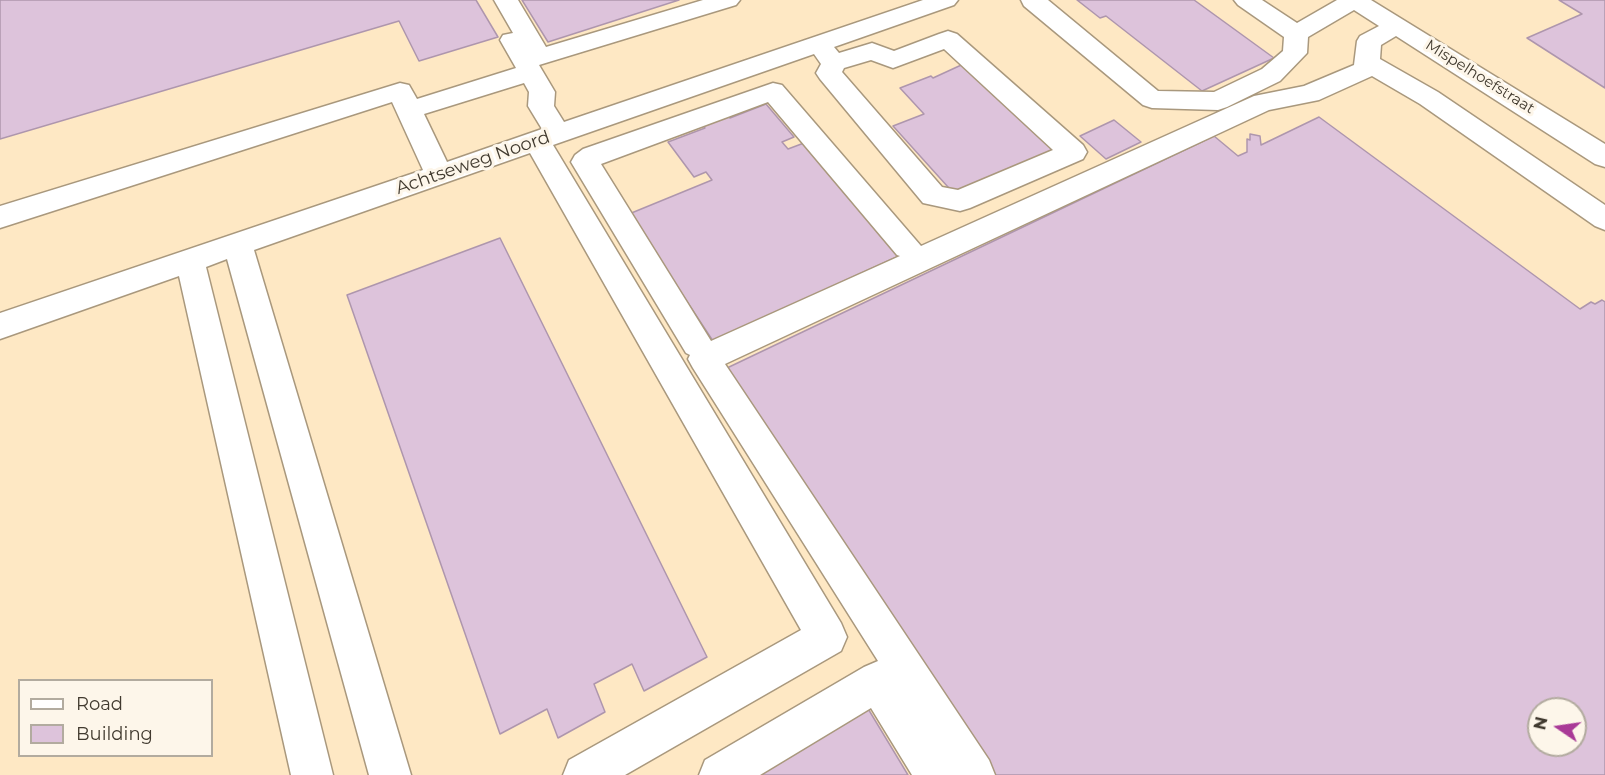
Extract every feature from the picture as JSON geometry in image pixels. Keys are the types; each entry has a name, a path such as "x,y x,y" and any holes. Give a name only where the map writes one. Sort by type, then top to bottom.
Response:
{"street":[{"path":"488,0 520,63 521,83 529,98 542,106 548,138 827,637 584,775"},
{"path":"506,0 540,57 728,0"},
{"name":"Achtseweg Noord","path":"0,326 752,67 826,54 946,0"},
{"path":"1036,0 1032,1 1152,99 1218,101 1271,75 1296,53 1296,34"},
{"path":"1246,0 1296,34"},
{"path":"1296,34 1354,0"},
{"name":"Mispelhoefstraat","path":"1354,0 1605,157"},
{"path":"974,775 704,358 1263,102 1310,94 1366,69 1369,41 1398,26"},
{"path":"948,39 1073,152 960,201 933,196 829,73 826,54 872,51 893,60 948,39"},
{"path":"1367,62 1429,98 1605,219"},
{"path":"408,110 520,63"},
{"path":"752,67 769,92"},
{"path":"0,217 400,91 439,175"},
{"path":"697,344 585,162 592,156 773,91 907,247"},
{"path":"597,120 615,148"},
{"path":"238,244 390,775"},
{"path":"190,261 305,767"},
{"path":"720,775 878,681 936,775"}],"shaded area":[{"path":"0,0 1605,0 1605,775 0,775"}],"building":[{"path":"0,0 476,0 498,37 419,61 399,21 0,139"},
{"path":"522,0 679,0 548,42"},
{"path":"1077,0 1194,0 1274,58 1202,91 1106,16 1100,18"},
{"path":"1559,0 1605,0 1605,88 1527,38 1582,14"},
{"path":"970,61 1062,152 957,197 893,126 924,114 900,88 931,76 933,78"},
{"path":"766,104 794,137 782,142 788,149 804,143 901,255 713,341 629,214 712,180 706,172 694,177 668,142 705,128 701,123 727,114 730,118"},
{"path":"1319,117 1580,309 1591,302 1595,304 1602,300 1605,302 1605,775 994,775 727,368 1214,136 1238,156 1247,152 1247,139 1250,140 1250,134 1260,136 1261,145"},
{"path":"1114,120 1141,142 1106,159 1080,136"},
{"path":"500,238 707,657 644,691 632,664 594,684 605,712 558,738 547,709 500,734 347,295"},
{"path":"867,707 908,775 758,775"}]}
